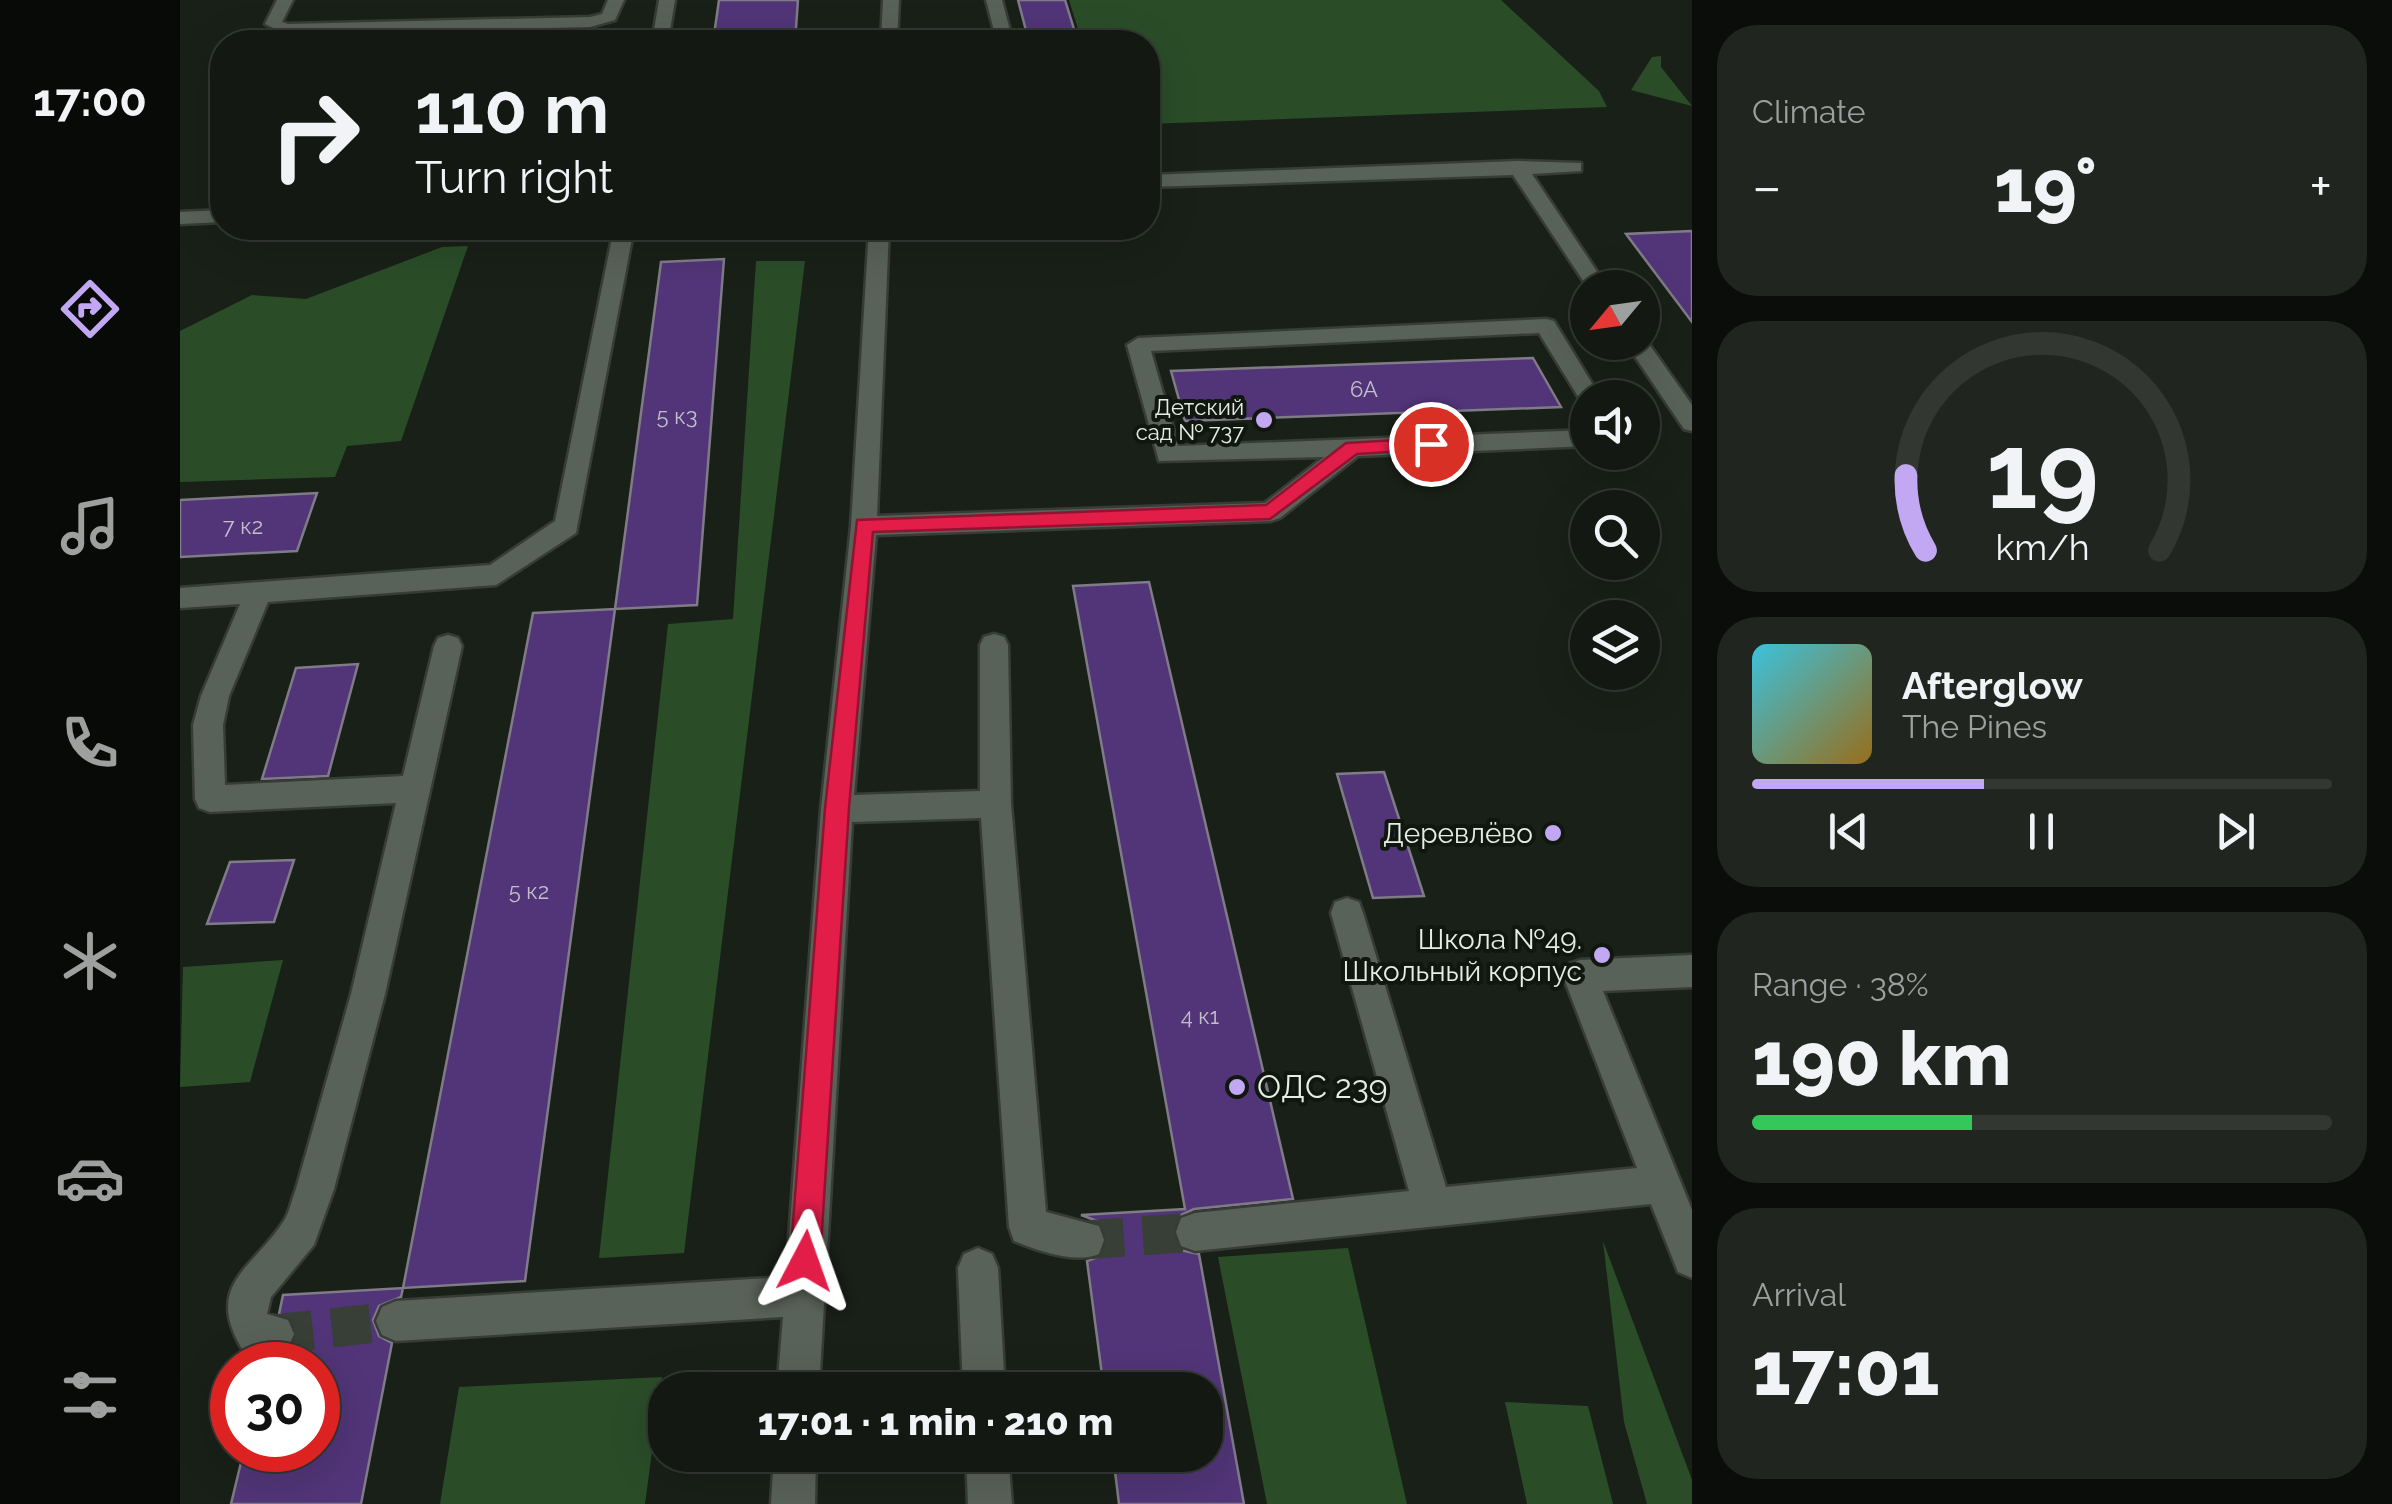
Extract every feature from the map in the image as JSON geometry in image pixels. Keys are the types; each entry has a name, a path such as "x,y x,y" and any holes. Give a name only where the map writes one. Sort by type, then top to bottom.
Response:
{"street":[{"path":"285,0 273,24 286,29 590,22 609,17 616,0"},
{"path":"662,30 667,0"},
{"path":"889,30 891,0"},
{"path":"994,0 1002,30"},
{"path":"1160,181 1574,166"},
{"path":"1518,167 1586,270"},
{"path":"180,218 210,217"},
{"path":"180,598 496,575 566,526 622,240"},
{"path":"799,1372 837,808 864,526 879,240"},
{"path":"1570,439 1168,455 1138,345 1546,326 1579,380"},
{"path":"1648,360 1692,423"},
{"path":"864,526 1270,512 1353,448"},
{"path":"258,594 215,696 208,725 210,799 416,789"},
{"path":"274,1334 256,1335 246,1318 253,1286 300,1231 315,1188 368,994 448,646"},
{"path":"994,646 996,804 1028,1227 1085,1240"},
{"path":"837,808 996,804"},
{"path":"1347,913 1433,1208"},
{"path":"1692,971 1580,976 1692,1258"},
{"path":"1195,1232 1663,1184"},
{"path":"978,1268 983,1372"},
{"path":"396,1321 803,1296"},
{"path":"793,1504 795,1472"},
{"path":"989,1472 990,1504"}],"green space":[{"path":"1069,0 1501,0 1599,91 1607,107 1160,124 1160,30 1078,30"},
{"path":"1661,56 1661,67 1692,106 1631,90 1652,57"},
{"path":"468,246 401,441 347,446 335,477 180,482 180,331 252,295 306,299 442,247"},
{"path":"756,261 805,261 684,1253 599,1258 668,624 733,619"},
{"path":"283,960 250,1082 180,1087 183,967"},
{"path":"1603,1241 1692,1480 1692,1504 1647,1504 1624,1422"},
{"path":"1348,1248 1407,1504 1267,1504 1218,1257"},
{"path":"648,1378 649,1472 645,1504 440,1504 459,1387"},
{"path":"1505,1402 1588,1406 1613,1504 1527,1504"}],"building":[{"path":"719,0 798,0 796,30 715,30"},
{"path":"1018,0 1065,0 1074,30 1026,30"},
{"path":"1692,231 1692,322 1660,279 1660,270 1653,270 1626,234"},
{"path":"724,259 697,605 615,609 661,262"},
{"path":"1533,358 1561,407 1185,421 1171,371"},
{"path":"317,493 297,551 180,557 180,500"},
{"path":"1149,582 1293,1199 1194,1209 1177,1217 1172,1231 1180,1250 1199,1254 1220,1372 1102,1372 1087,1261 1103,1255 1108,1239 1100,1222 1081,1215 1185,1209 1073,586"},
{"path":"615,609 525,1281 403,1288 533,613"},
{"path":"358,664 328,776 262,779 296,668"},
{"path":"1384,772 1424,896 1373,898 1337,774"},
{"path":"294,860 274,922 207,924 230,862"},
{"path":"403,1288 401,1297 379,1306 373,1320 379,1336 392,1343 361,1504 231,1504 239,1472 340,1472 340,1342 294,1342 297,1335 291,1319 279,1314 283,1295"},
{"path":"1223,1387 1244,1504 1119,1504 1115,1472 1223,1472"}],"tunnel":[{"path":"1085,1240 1195,1232"},
{"path":"274,1334 396,1321"}],"place":[{"name":"Детский сад № 737","path":"1264,420"},
{"name":"Деревлёво","path":"1553,833"},
{"name":"Школа №49. Школьный корпус","path":"1602,955"},
{"name":"ОДС 239","path":"1237,1087"}],"route":[{"path":"805,1261 837,808 864,526 1270,512 1353,448 1431,444"}]}
